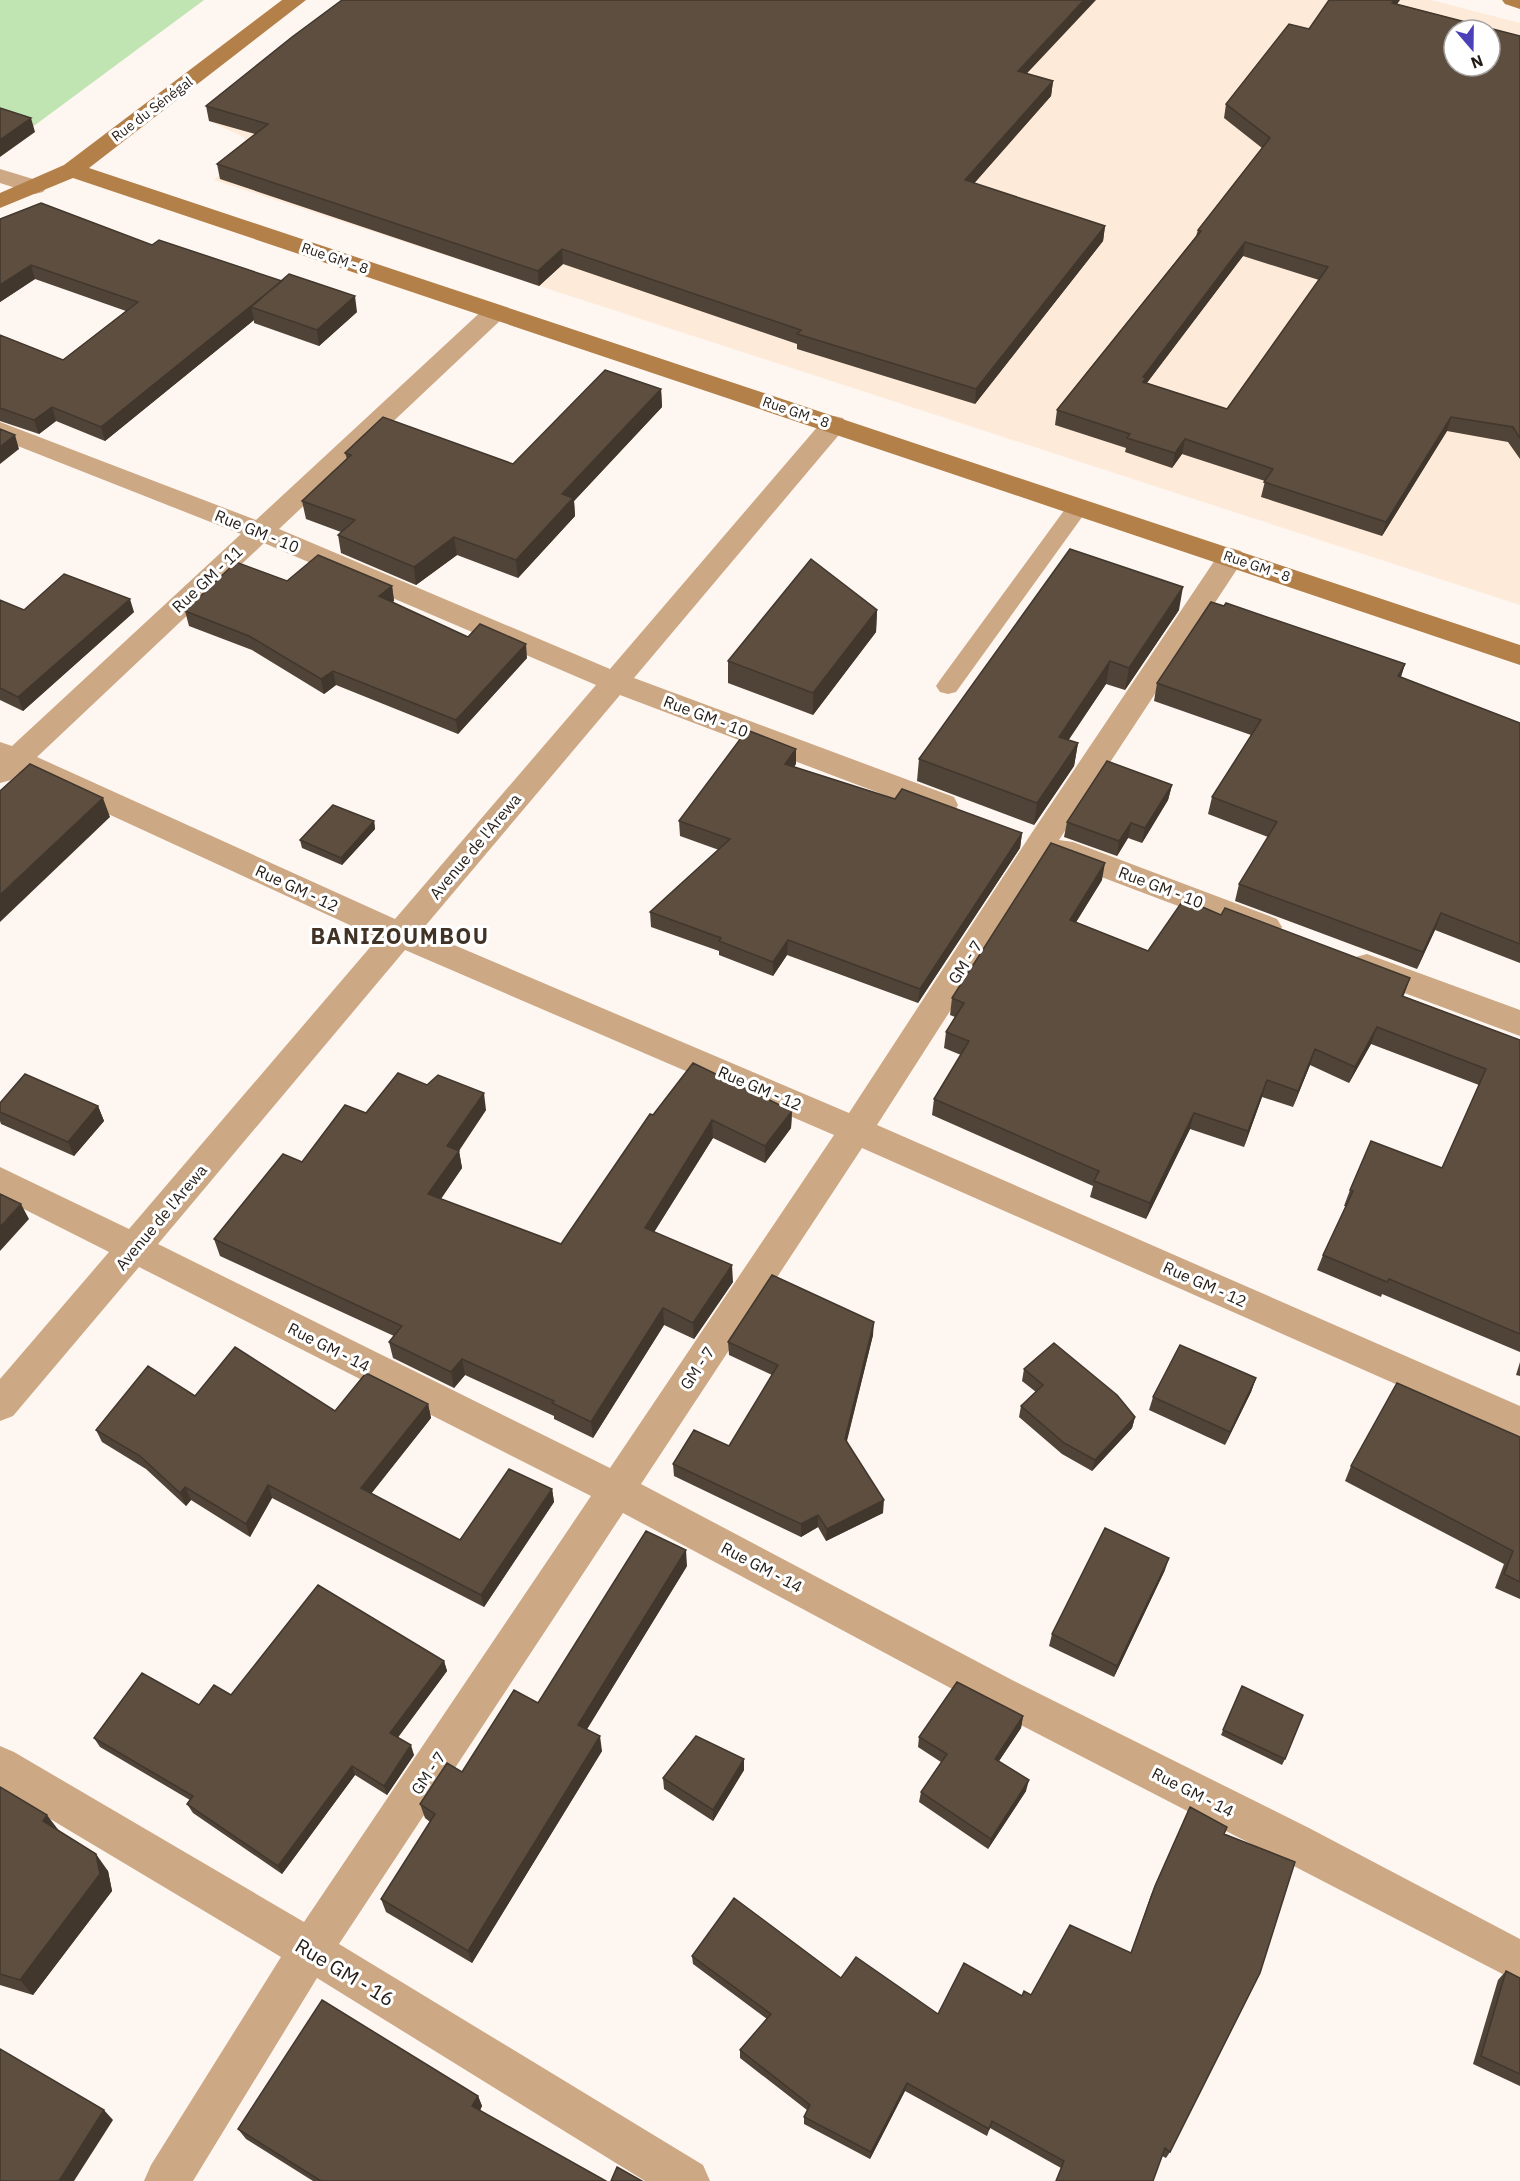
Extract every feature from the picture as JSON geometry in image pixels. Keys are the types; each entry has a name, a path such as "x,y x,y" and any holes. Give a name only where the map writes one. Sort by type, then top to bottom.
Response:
{"street":[{"name":"Rue du Sénégal","path":"0,201 72,170 295,0"},
{"path":"1512,0 1520,3"},
{"name":"Rue GM - 8","path":"72,170 1520,655"},
{"path":"0,176 34,188"},
{"name":"Rue GM - 11","path":"5,762 495,312"},
{"name":"Avenue de l'Arewa","path":"0,1405 834,424"},
{"name":"Rue GM - 10","path":"0,430 259,531 615,682 966,813"},
{"name":"GM - 7","path":"167,2181 310,1950 856,1130 1031,838 1231,557"},
{"name":"Rue GM - 12","path":"5,762 400,935 856,1130 1520,1423"},
{"name":"Rue GM - 10","path":"1031,838 1287,935"},
{"path":"1342,956 1520,1023"},
{"name":"Rue GM - 14","path":"0,1181 616,1490 1000,1694 1294,1843 1520,1962"},
{"name":"Rue GM - 16","path":"0,1766 310,1950 687,2181"}],"lane":[{"path":"948,686 1079,506"}],"shaded area":[{"path":"361,0 1431,0 1501,18 1442,18 1442,78 1502,78 1502,18 1520,23 1520,605 214,180 248,149 244,137 209,121"}],"green space":[{"path":"0,0 204,0 0,151"}],"building":[{"path":"342,0 1084,0 1018,71 1053,81 965,180 1105,226 976,389 797,334 801,330 562,249 538,271 217,164 268,124 206,106"},
{"path":"1329,0 1394,0 1392,3 1450,18 1442,18 1442,78 1502,78 1502,31 1520,36 1520,438 1513,427 1451,417 1386,522 1264,482 1273,469 1185,439 1175,453 1127,438 1130,434 1057,410 1201,231 1198,230 1270,138 1226,104 1289,24 1309,29","holes":["1245,242 1328,267 1227,409 1143,382 1146,378 1143,377"]},
{"path":"0,108 31,118 0,140"},
{"path":"41,203 152,245 159,240 282,281 101,427 52,407 34,420 0,408 0,335 63,360 138,302 31,265 0,285 0,219"},
{"path":"289,274 355,296 317,330 251,307"},
{"path":"605,370 661,389 562,494 573,498 516,560 454,537 414,567 338,535 355,520 302,501 351,455 345,453 383,417 513,464"},
{"path":"0,429 15,435 0,447"},
{"path":"1070,549 1183,587 1129,668 1110,661 1059,737 1078,743 1037,803 919,759"},
{"path":"318,555 392,586 379,596 468,637 480,624 526,644 456,720 333,671 321,679 249,636 185,611 236,562 287,581"},
{"path":"811,559 877,610 813,693 728,661"},
{"path":"64,574 130,599 18,697 0,688 0,600 24,610"},
{"path":"1211,602 1224,606 1226,603 1405,664 1398,676 1520,723 1520,944 1441,913 1423,952 1239,884 1277,822 1212,797 1261,720 1157,683"},
{"path":"747,730 796,749 785,764 895,799 902,789 1022,833 920,989 788,940 773,962 719,941 721,938 650,912 730,839 679,821"},
{"path":"1107,761 1172,785 1145,828 1131,823 1119,841 1067,822"},
{"path":"30,764 103,798 0,895 0,791"},
{"path":"333,805 374,821 341,858 300,840"},
{"path":"1051,843 1105,863 1070,920 1148,951 1184,899 1221,915 1225,908 1410,978 1402,996 1520,1040 1520,1334 1389,1279 1387,1282 1323,1255 1353,1191 1350,1190 1371,1141 1442,1168 1486,1069 1377,1027 1355,1067 1315,1049 1298,1091 1267,1080 1248,1131 1194,1113 1150,1203 1094,1181 1099,1171 934,1099 969,1041 946,1032 964,1003 952,998"},
{"path":"693,1063 792,1111 765,1146 712,1120 645,1228 732,1265 693,1323 663,1308 591,1422 552,1403 554,1401 462,1359 451,1372 389,1342 402,1326 214,1239 283,1154 302,1162 345,1105 366,1113 398,1073 427,1085 438,1075 484,1093 447,1146 459,1151 428,1194 561,1244 650,1114 653,1115"},
{"path":"25,1074 98,1106 68,1142 0,1112 0,1103"},
{"path":"0,1194 21,1204 0,1227"},
{"path":"772,1275 874,1322 845,1439 884,1500 827,1529 818,1515 801,1524 673,1464 694,1430 729,1446 778,1365 728,1342"},
{"path":"1054,1343 1117,1395 1135,1417 1095,1460 1064,1443 1021,1406 1043,1385 1024,1369"},
{"path":"1180,1345 1256,1378 1230,1432 1153,1397"},
{"path":"235,1347 335,1411 366,1373 428,1404 361,1488 460,1540 509,1469 552,1489 481,1595 268,1485 246,1524 185,1487 180,1493 140,1456 96,1430 148,1366 195,1396"},
{"path":"1397,1383 1520,1437 1520,1582 1504,1574 1513,1551 1351,1466"},
{"path":"1105,1528 1169,1558 1117,1666 1052,1634"},
{"path":"646,1531 686,1550 578,1725 600,1736 468,1951 381,1899 435,1814 420,1804 447,1763 462,1772 514,1690 538,1703"},
{"path":"318,1585 444,1661 390,1733 411,1745 384,1786 352,1766 278,1866 187,1804 193,1796 94,1738 142,1673 199,1705 214,1685 231,1695"},
{"path":"957,1682 1023,1716 995,1759 1029,1780 991,1839 921,1792 947,1754 919,1737"},
{"path":"1242,1686 1303,1715 1285,1759 1223,1730"},
{"path":"696,1736 744,1759 713,1810 663,1778"},
{"path":"0,1787 47,1815 43,1821 96,1854 100,1874 20,1980 0,1974"},
{"path":"1190,1807 1227,1827 1224,1834 1295,1862 1260,1973 1170,2152 1165,2148 1153,2181 1056,2181 1064,2161 992,2121 989,2129 907,2083 871,2152 804,2117 810,2105 740,2050 771,2014 692,1956 734,1898 841,1978 856,1957 938,2014 964,1963 1022,1996 1024,1991 1031,1995 1070,1925 1131,1953 1155,1886"},
{"path":"1506,1971 1520,1978 1520,2074 1481,2056"},
{"path":"322,2000 478,2096 472,2106 606,2181 321,2181 238,2129"},
{"path":"0,2049 104,2110 59,2181 0,2181"},
{"path":"617,2167 642,2181 611,2181"}],"district":[{"name":"BANIZOUMBOU","path":"400,935"}]}
